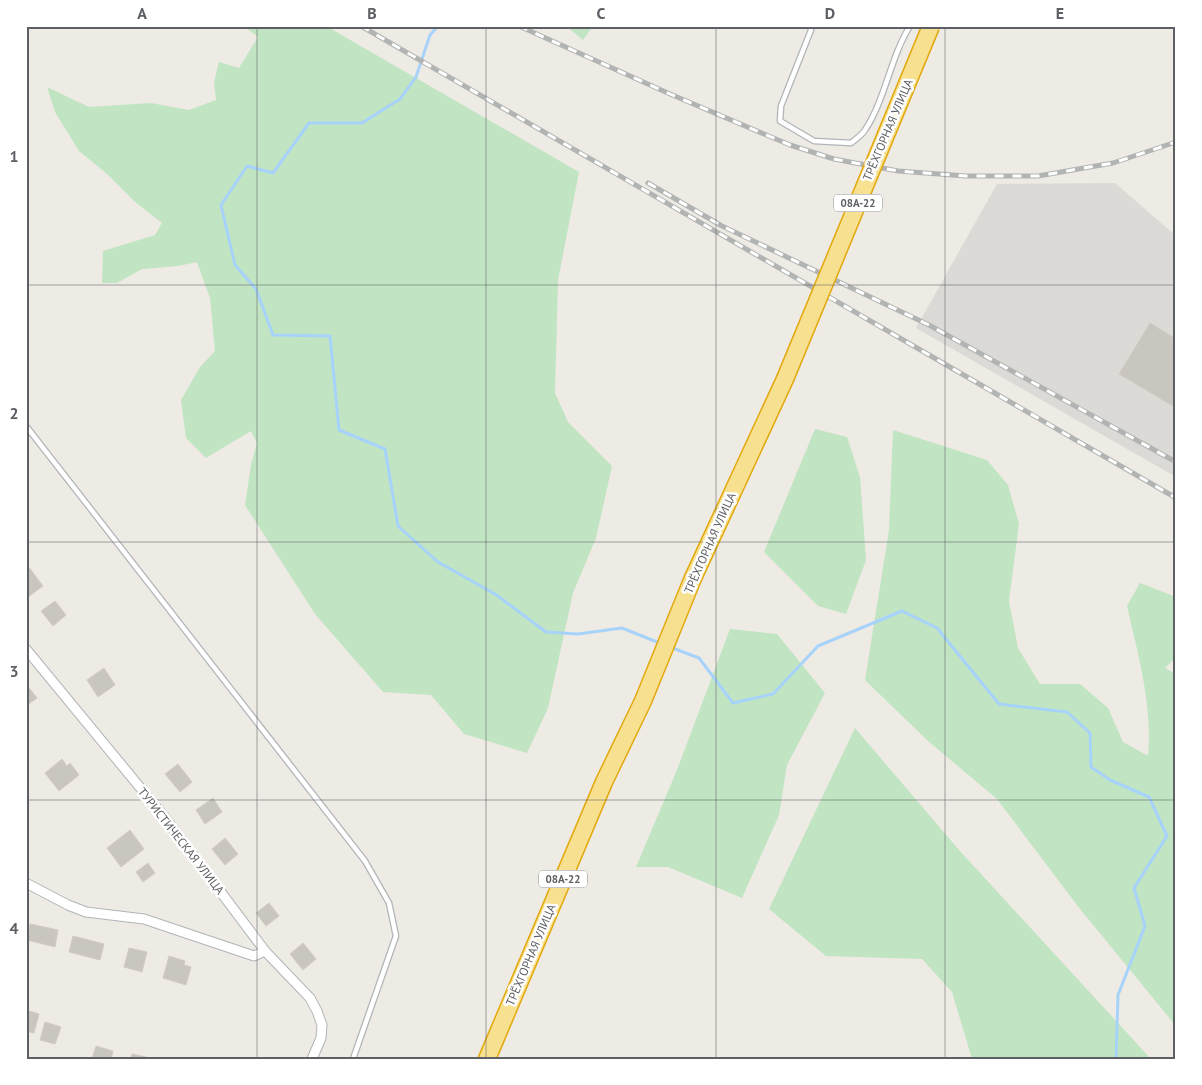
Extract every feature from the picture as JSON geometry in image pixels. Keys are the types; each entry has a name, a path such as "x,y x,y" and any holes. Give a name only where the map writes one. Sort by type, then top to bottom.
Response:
{"highway":[{"name":"ТРЁХГОРНАЯ УЛИЦА","path":"487,1059 604,782 643,701 693,578 785,379 931,26"}],"street":[{"name":"ТУРИСТИЧЕСКАЯ УЛИЦА","path":"26,649 166,819 265,951 310,998 318,1011 322,1025 321,1038 312,1059"},
{"path":"26,883 68,905 86,912 144,919 254,956 265,951"}],"lane":[{"path":"811,30 781,106 780,121 814,141 851,143 865,131 878,105 900,42 910,26"},
{"path":"26,426 364,861 389,903 396,936 353,1059"}],"shaded area":[{"path":"1115,183 1176,236 1176,477 916,328 997,184"}],"green space":[{"path":"244,26 326,26 579,172 558,280 555,393 568,422 612,466 596,538 573,593 548,708 527,753 464,734 431,695 383,692 315,614 245,505 251,465 257,443 251,431 206,458 186,438 181,400 200,367 215,351 210,298 197,262 178,266 142,269 117,283 102,283 103,251 155,235 162,223 135,202 106,173 79,151 55,112 47,87 89,107 151,103 189,110 216,100 214,82 219,62 239,68 258,37"},
{"path":"566,26 593,26 583,40"},
{"path":"815,429 847,437 860,477 866,560 846,614 818,606 764,552"},
{"path":"893,430 987,460 1008,485 1019,524 1009,601 1018,648 1040,684 1080,684 1108,708 1123,742 1148,756 1149,737 1146,700 1140,662 1127,606 1140,583 1176,597 1176,657 1165,668 1176,674 1176,1026 1080,909 997,799 928,741 865,680 889,530"},
{"path":"730,629 777,634 825,693 787,765 779,815 742,898 668,867 636,867 677,770"},
{"path":"855,728 959,850 1151,1059 972,1059 952,992 922,959 826,956 769,909"}],"building":[{"path":"1150,323 1176,339 1176,408 1119,374"},
{"path":"28,566 43,586 28,597 26,594 26,567"},
{"path":"55,601 66,615 53,626 41,611"},
{"path":"104,668 115,685 98,697 87,680"},
{"path":"26,684 37,698 26,706"},
{"path":"62,759 67,766 70,763 79,775 59,791 45,773"},
{"path":"178,764 192,782 180,792 165,774"},
{"path":"213,798 222,812 205,824 196,810"},
{"path":"130,830 144,849 121,867 107,848"},
{"path":"225,838 238,854 225,865 212,849"},
{"path":"148,863 155,873 143,882 136,872"},
{"path":"269,903 279,916 266,926 256,913"},
{"path":"30,924 58,930 55,947 27,940"},
{"path":"73,936 104,944 100,960 69,952"},
{"path":"303,943 316,959 303,970 290,954"},
{"path":"129,948 147,952 142,972 124,967"},
{"path":"169,956 185,961 184,965 191,967 186,985 163,978"},
{"path":"26,1010 39,1014 34,1033 26,1031"},
{"path":"45,1022 61,1027 55,1044 40,1040"},
{"path":"96,1046 113,1051 111,1059 92,1059"},
{"path":"132,1054 151,1058 151,1059 131,1059"}],"waterway":[{"path":"438,26 430,35 416,77 400,99 362,123 309,123 273,173 247,166 221,205 235,265 256,289 273,335 330,336 339,430 385,449 398,526 438,562 495,594 546,632 578,634 622,628 662,644"},
{"path":"670,647 699,658 733,703 773,694 818,646 902,611 937,628 999,704 1067,712 1090,733 1091,767 1110,780 1149,797 1167,836 1134,888 1145,926 1118,995 1116,1059"}],"railway":[{"path":"361,26 1176,498"},
{"path":"519,26 670,94 790,145 834,159 898,171 966,176 1038,176 1113,163 1176,142"},
{"path":"648,183 722,226 929,325 1176,462"}]}
